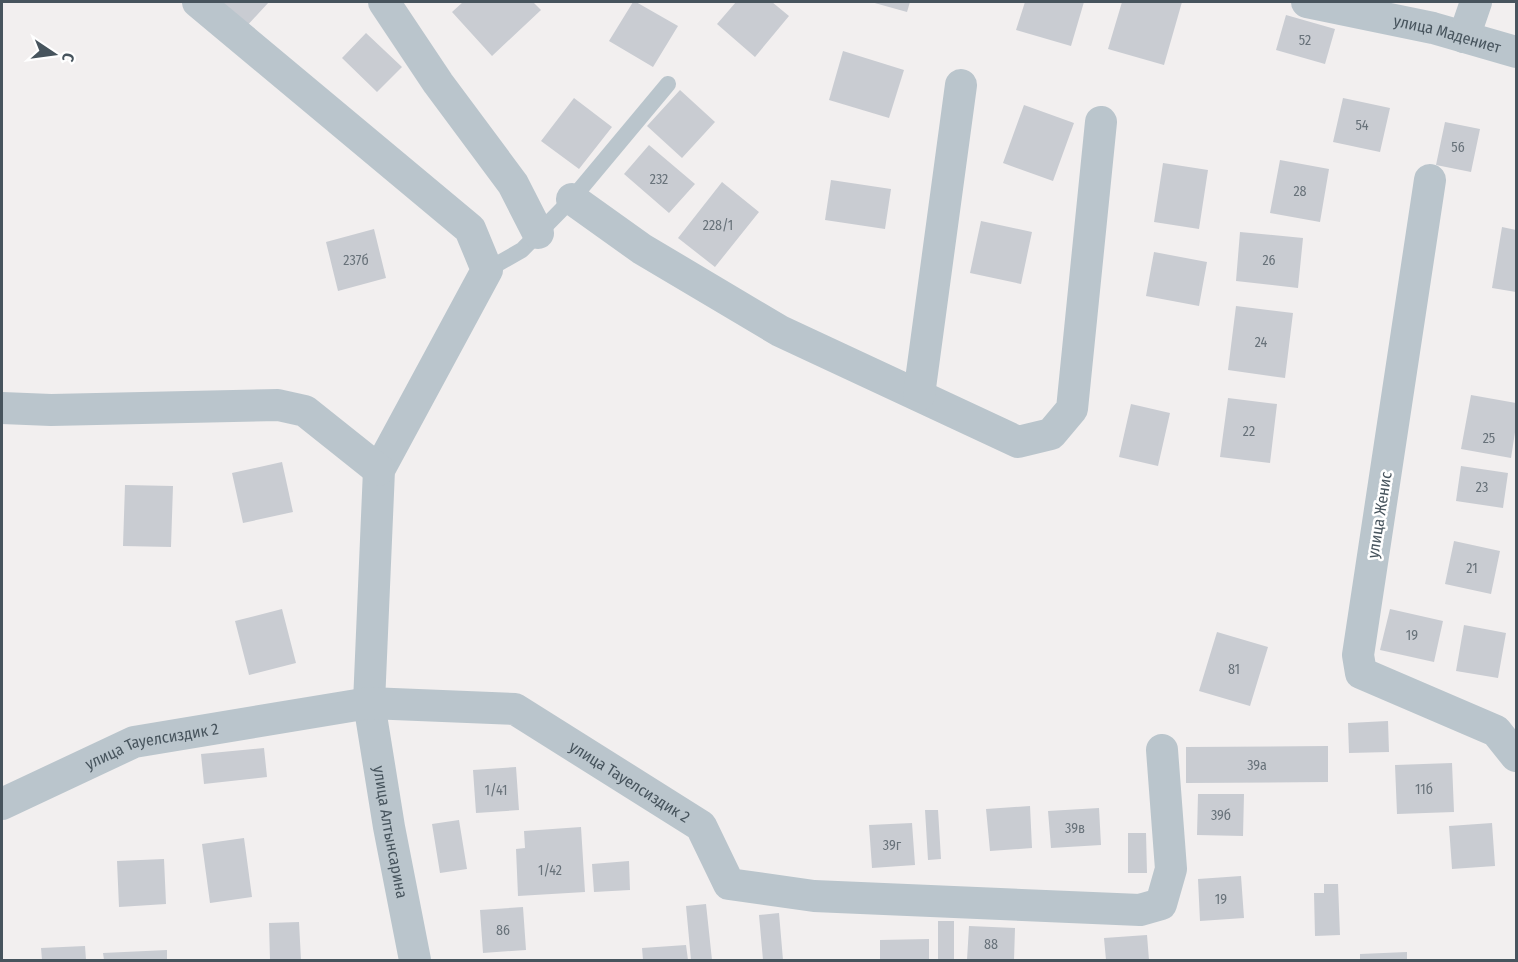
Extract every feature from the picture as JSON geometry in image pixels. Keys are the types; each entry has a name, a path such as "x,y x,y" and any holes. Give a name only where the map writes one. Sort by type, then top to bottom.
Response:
{"street":[{"path":"2,408 51,410 279,405 305,411 379,470 487,270 470,229 198,2"},
{"path":"384,2 438,83 513,184 538,233"},
{"name":"улица Мадениет","path":"1306,2 1433,28 1516,52"},
{"path":"1464,37 1476,2"},
{"path":"919,395 961,85"},
{"path":"572,199 642,249 780,331 1018,442 1052,434 1072,409 1101,122"},
{"name":"улица Женис","path":"1430,180 1358,655 1360,673 1496,731 1516,756"},
{"name":"улица Алтынсарина","path":"379,470 369,703 388,827 414,960"},
{"name":"улица Тауелсиздик 2","path":"2,804 134,742 369,703 515,709 701,826 729,884 814,896 1140,910 1161,904 1171,869 1162,750"}],"lane":[{"path":"487,270 522,250 572,199 668,84"}],"building":[{"path":"215,2 269,2 244,29"},
{"path":"463,2 533,2 541,10 492,56 452,12"},
{"path":"633,2 678,26 653,67 609,41"},
{"path":"736,2 772,2 789,16 755,57 717,24"},
{"path":"871,2 910,2 907,12"},
{"path":"1025,2 1084,2 1071,46 1016,30"},
{"path":"1122,2 1182,2 1164,65 1108,49"},
{"path":"1286,15 1335,29 1325,64 1276,50"},
{"path":"366,33 402,67 377,92 342,58"},
{"path":"843,51 904,70 889,118 829,100"},
{"path":"680,90 715,122 682,158 647,126"},
{"path":"574,98 612,127 579,169 541,141"},
{"path":"1343,98 1390,108 1380,152 1333,142"},
{"path":"1024,105 1074,123 1053,181 1003,163"},
{"path":"1445,122 1480,129 1471,172 1436,165"},
{"path":"649,145 695,184 669,213 624,174"},
{"path":"1280,160 1329,169 1320,222 1270,213"},
{"path":"1163,163 1208,170 1199,229 1154,222"},
{"path":"831,180 891,189 885,229 825,220"},
{"path":"722,182 759,212 715,267 678,238"},
{"path":"981,221 1032,232 1021,284 970,273"},
{"path":"1502,227 1516,230 1516,292 1492,288"},
{"path":"374,229 386,278 338,291 326,242"},
{"path":"1240,232 1303,238 1298,288 1236,281"},
{"path":"1154,252 1207,262 1199,306 1146,296"},
{"path":"1236,306 1293,313 1285,378 1228,370"},
{"path":"1471,395 1516,403 1516,426 1511,458 1461,449"},
{"path":"1228,398 1277,404 1270,463 1220,457"},
{"path":"1131,404 1170,413 1158,466 1119,457"},
{"path":"282,462 293,512 243,523 232,473"},
{"path":"1461,466 1508,473 1503,508 1456,501"},
{"path":"125,485 173,486 171,547 123,546"},
{"path":"1454,541 1500,551 1491,594 1445,584"},
{"path":"282,609 296,663 249,675 235,621"},
{"path":"1390,609 1443,621 1434,662 1380,650"},
{"path":"1464,625 1506,633 1498,678 1456,671"},
{"path":"1217,632 1268,647 1250,706 1199,691"},
{"path":"1388,721 1389,752 1349,753 1348,723"},
{"path":"1328,746 1328,782 1186,783 1186,747"},
{"path":"264,748 267,777 204,784 201,754"},
{"path":"1452,763 1454,812 1397,814 1395,765"},
{"path":"516,767 519,810 476,813 473,770"},
{"path":"1198,794 1244,794 1243,836 1197,835"},
{"path":"1030,806 1032,848 990,851 986,809"},
{"path":"1099,808 1101,845 1051,848 1048,811"},
{"path":"925,810 938,810 941,859 928,860"},
{"path":"459,820 467,869 440,873 432,824"},
{"path":"912,823 915,865 872,868 869,825"},
{"path":"1492,823 1495,866 1452,869 1449,826"},
{"path":"581,827 585,892 518,896 516,849 525,848 524,831"},
{"path":"1128,833 1146,833 1147,873 1128,873"},
{"path":"244,838 252,897 210,903 202,844"},
{"path":"164,859 166,904 119,907 117,861"},
{"path":"629,861 630,890 594,892 592,864"},
{"path":"1241,876 1244,918 1200,921 1198,879"},
{"path":"1324,884 1338,884 1340,935 1315,936 1314,893 1324,893"},
{"path":"706,904 712,960 691,960 686,906"},
{"path":"523,907 526,950 483,953 480,910"},
{"path":"779,913 783,960 763,960 759,915"},
{"path":"938,921 954,921 954,960 938,960"},
{"path":"299,922 301,960 270,960 269,923"},
{"path":"969,926 1015,928 1014,960 967,960"},
{"path":"1147,935 1149,960 1106,960 1104,938"},
{"path":"929,939 929,960 880,960 880,940"},
{"path":"686,945 688,960 643,960 642,948"},
{"path":"85,946 86,960 42,960 41,948"},
{"path":"167,950 167,960 104,960 103,953"},
{"path":"1407,952 1407,960 1360,960 1360,954"}]}
